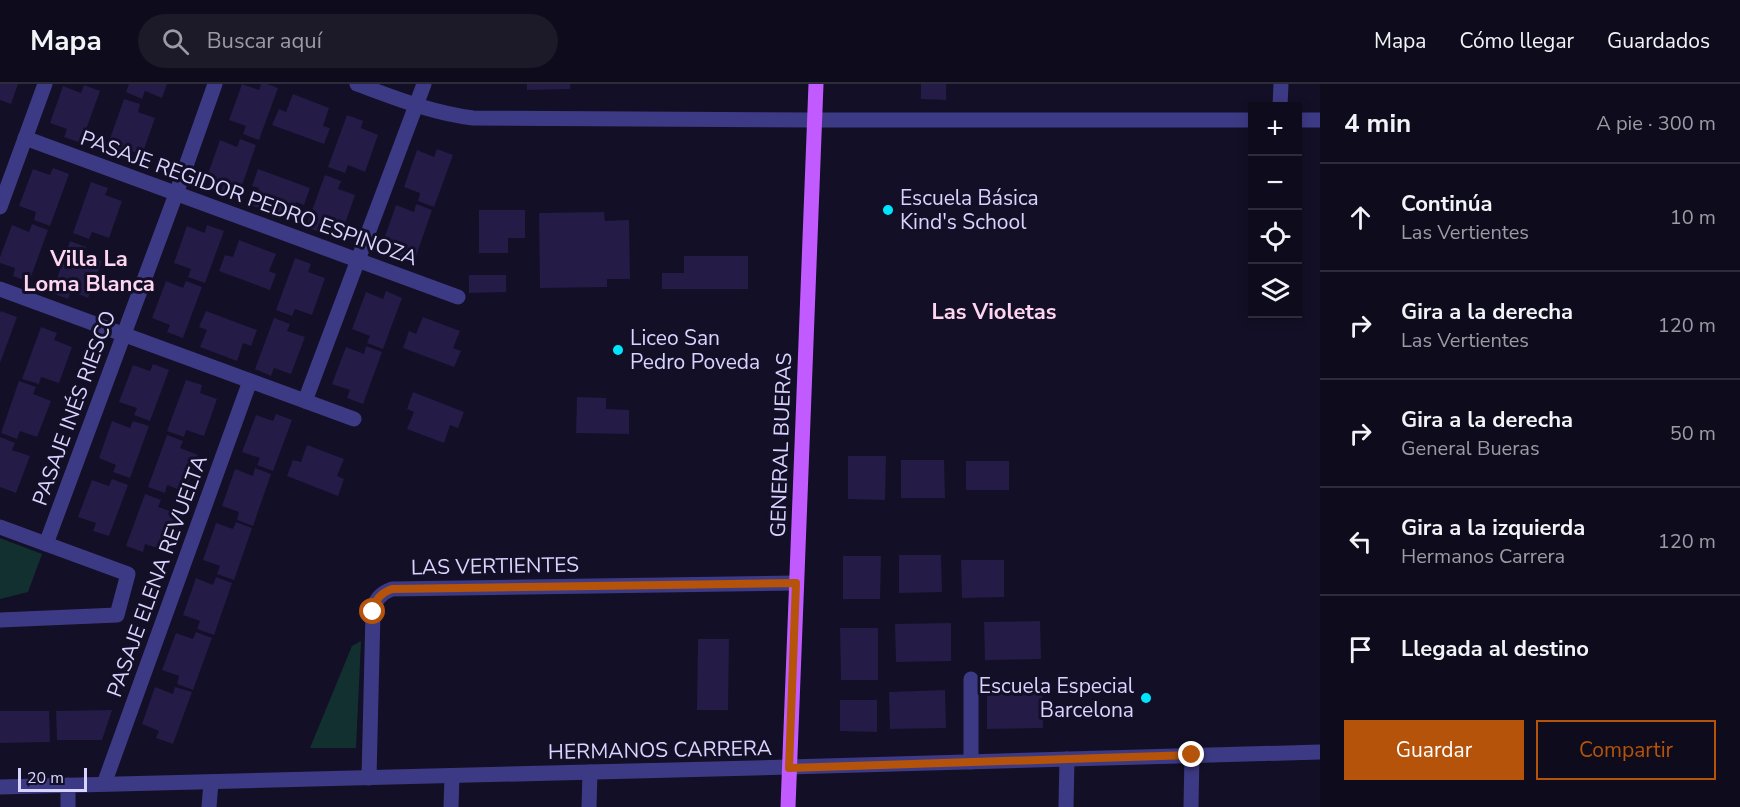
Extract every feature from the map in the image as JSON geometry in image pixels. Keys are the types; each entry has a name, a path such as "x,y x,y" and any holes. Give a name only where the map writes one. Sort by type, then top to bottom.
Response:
{"main road":[{"name":"GENERAL BUERAS","path":"788,807 816,84"}],"street":[{"path":"0,207 45,84"},
{"name":"PASAJE INÉS RIESCO","path":"46,544 215,84"},
{"path":"357,84 416,105 473,118 1248,120"},
{"path":"305,401 424,84"},
{"path":"1280,102 1281,84"},
{"path":"1302,120 1320,120"},
{"name":"PASAJE REGIDOR PEDRO ESPINOZA","path":"25,138 458,297"},
{"path":"0,289 354,419"},
{"name":"PASAJE ELENA REVUELTA","path":"104,784 250,381"},
{"path":"0,527 128,574 117,615 0,620"},
{"name":"LAS VERTIENTES","path":"369,778 373,612 374,604 385,591 404,588 796,583"},
{"path":"970,679 971,762"},
{"name":"HERMANOS CARRERA","path":"0,787 789,768 1320,752"},
{"path":"1191,807 1192,755"},
{"path":"1066,807 1067,759"},
{"path":"589,807 590,772"},
{"path":"451,807 452,776"},
{"path":"209,807 211,782"},
{"path":"68,785 69,807"}],"green space":[{"path":"0,538 42,554 28,592 0,599"},
{"path":"361,641 356,748 310,748 352,646"}],"building":[{"path":"0,84 18,84 11,104 0,100"},
{"path":"129,84 167,84 162,98 145,91 142,99 126,92"},
{"path":"242,84 259,90 261,84 278,88 259,140 243,134 246,126 229,120"},
{"path":"527,84 570,84 570,89 527,90"},
{"path":"921,84 946,84 946,100 921,99"},
{"path":"84,85 100,91 81,143 64,137 67,129 50,123 63,86 81,93"},
{"path":"293,94 329,108 323,126 330,128 324,144 272,125 279,109 286,112"},
{"path":"124,99 140,104 138,112 155,118 142,155 125,149 122,156 106,150"},
{"path":"347,115 363,121 361,128 378,135 365,172 348,165 345,173 328,167"},
{"path":"240,139 256,145 238,197 221,191 224,183 207,177 220,140 237,147"},
{"path":"437,149 453,155 434,207 418,201 420,193 404,187 417,150 434,157"},
{"path":"53,168 69,174 50,226 34,220 36,212 19,206 33,169 50,175"},
{"path":"258,169 310,188 304,205 296,202 290,219 253,206 259,188 252,186"},
{"path":"325,175 341,181 338,189 355,195 342,232 325,225 322,233 306,227"},
{"path":"91,182 108,188 105,195 122,201 109,238 92,232 89,239 73,233"},
{"path":"416,204 432,210 414,262 397,256 400,248 383,242 396,205 414,212"},
{"path":"479,210 525,210 525,238 508,238 508,253 479,253"},
{"path":"604,212 605,221 629,220 630,279 607,279 607,287 540,288 539,213"},
{"path":"32,224 48,230 29,282 13,276 15,268 0,263 0,257 12,225 29,232"},
{"path":"207,225 224,231 205,283 188,277 191,269 174,263 187,226 205,233"},
{"path":"239,240 276,254 269,271 276,274 270,290 219,271 225,255 233,257"},
{"path":"70,241 86,247 84,254 102,261 88,298 71,291 68,299 52,293"},
{"path":"684,256 748,256 748,289 662,289 662,273 684,273"},
{"path":"295,258 311,264 308,272 325,278 312,315 295,309 292,316 276,310"},
{"path":"469,275 506,275 506,292 469,293"},
{"path":"166,281 183,288 186,281 202,287 183,338 167,332 170,325 152,318"},
{"path":"386,291 402,298 383,349 367,343 370,336 352,329 366,292 383,299"},
{"path":"1,311 17,317 0,363 0,313"},
{"path":"206,311 257,330 251,346 243,343 237,361 200,347 207,330 199,327"},
{"path":"423,317 460,331 453,348 461,351 454,367 403,348 409,331 416,334"},
{"path":"274,318 290,324 287,331 305,337 291,374 274,368 271,376 255,369"},
{"path":"41,327 57,333 54,340 72,347 59,383 41,377 39,384 22,379"},
{"path":"366,346 382,352 363,404 347,398 350,390 332,384 346,347 364,354"},
{"path":"153,364 169,370 150,421 134,415 137,408 119,402 133,365 150,371"},
{"path":"186,380 202,385 200,393 217,399 204,436 186,430 184,437 167,431"},
{"path":"19,381 36,387 33,394 51,401 37,437 20,431 17,439 1,433"},
{"path":"413,392 464,412 458,428 450,425 444,443 407,429 414,412 407,409"},
{"path":"577,397 606,398 606,409 629,410 629,434 576,433"},
{"path":"276,414 292,420 273,471 257,465 260,458 242,452 256,415 273,421"},
{"path":"112,421 130,428 133,421 149,426 130,478 113,472 116,465 99,458"},
{"path":"167,435 183,441 180,448 198,455 185,492 167,485 165,493 148,487"},
{"path":"0,437 15,443 12,450 30,456 16,493 0,487"},
{"path":"307,445 344,459 337,476 344,479 338,496 287,476 293,460 301,462"},
{"path":"848,456 886,456 885,500 848,499"},
{"path":"901,460 944,460 945,498 901,498"},
{"path":"966,461 1009,461 1009,490 966,490"},
{"path":"255,468 271,474 253,526 237,520 239,512 222,506 235,469 253,476"},
{"path":"112,479 128,485 109,536 93,531 96,523 78,517 92,480 109,486"},
{"path":"145,494 161,500 158,507 176,513 163,550 145,544 143,552 126,546"},
{"path":"236,522 252,528 234,580 217,574 220,566 203,560 216,523 233,529"},
{"path":"899,555 941,555 942,592 899,593"},
{"path":"843,556 881,556 880,599 843,599"},
{"path":"961,560 1004,560 1004,597 962,598"},
{"path":"216,577 232,583 214,635 197,629 200,621 183,615 196,578 213,585"},
{"path":"1040,621 1041,659 985,660 984,622"},
{"path":"951,623 951,661 896,662 895,624"},
{"path":"840,628 878,628 878,680 841,680"},
{"path":"196,632 212,638 193,690 177,684 179,676 162,670 176,633 193,639"},
{"path":"698,639 729,639 728,710 697,710"},
{"path":"155,687 173,694 175,687 192,692 173,744 156,738 159,731 142,724"},
{"path":"945,690 946,728 890,729 889,692"},
{"path":"1042,690 1043,728 987,729 987,691"},
{"path":"840,700 877,700 877,732 840,731"},
{"path":"112,710 102,740 57,740 56,711"},
{"path":"0,711 49,711 50,742 0,743"}],"place":[{"name":"Escuela Básica Kind's School","path":"888,210"},
{"name":"Liceo San Pedro Poveda","path":"618,350"},
{"name":"Escuela Especial Barcelona","path":"1146,698"}],"district":[{"name":"Villa La Loma Blanca","path":"89,270"},
{"name":"Las Violetas","path":"994,311"}],"route":[{"path":"373,612 374,604 379,597 385,591 392,589 796,583 789,768 1192,755"}]}
